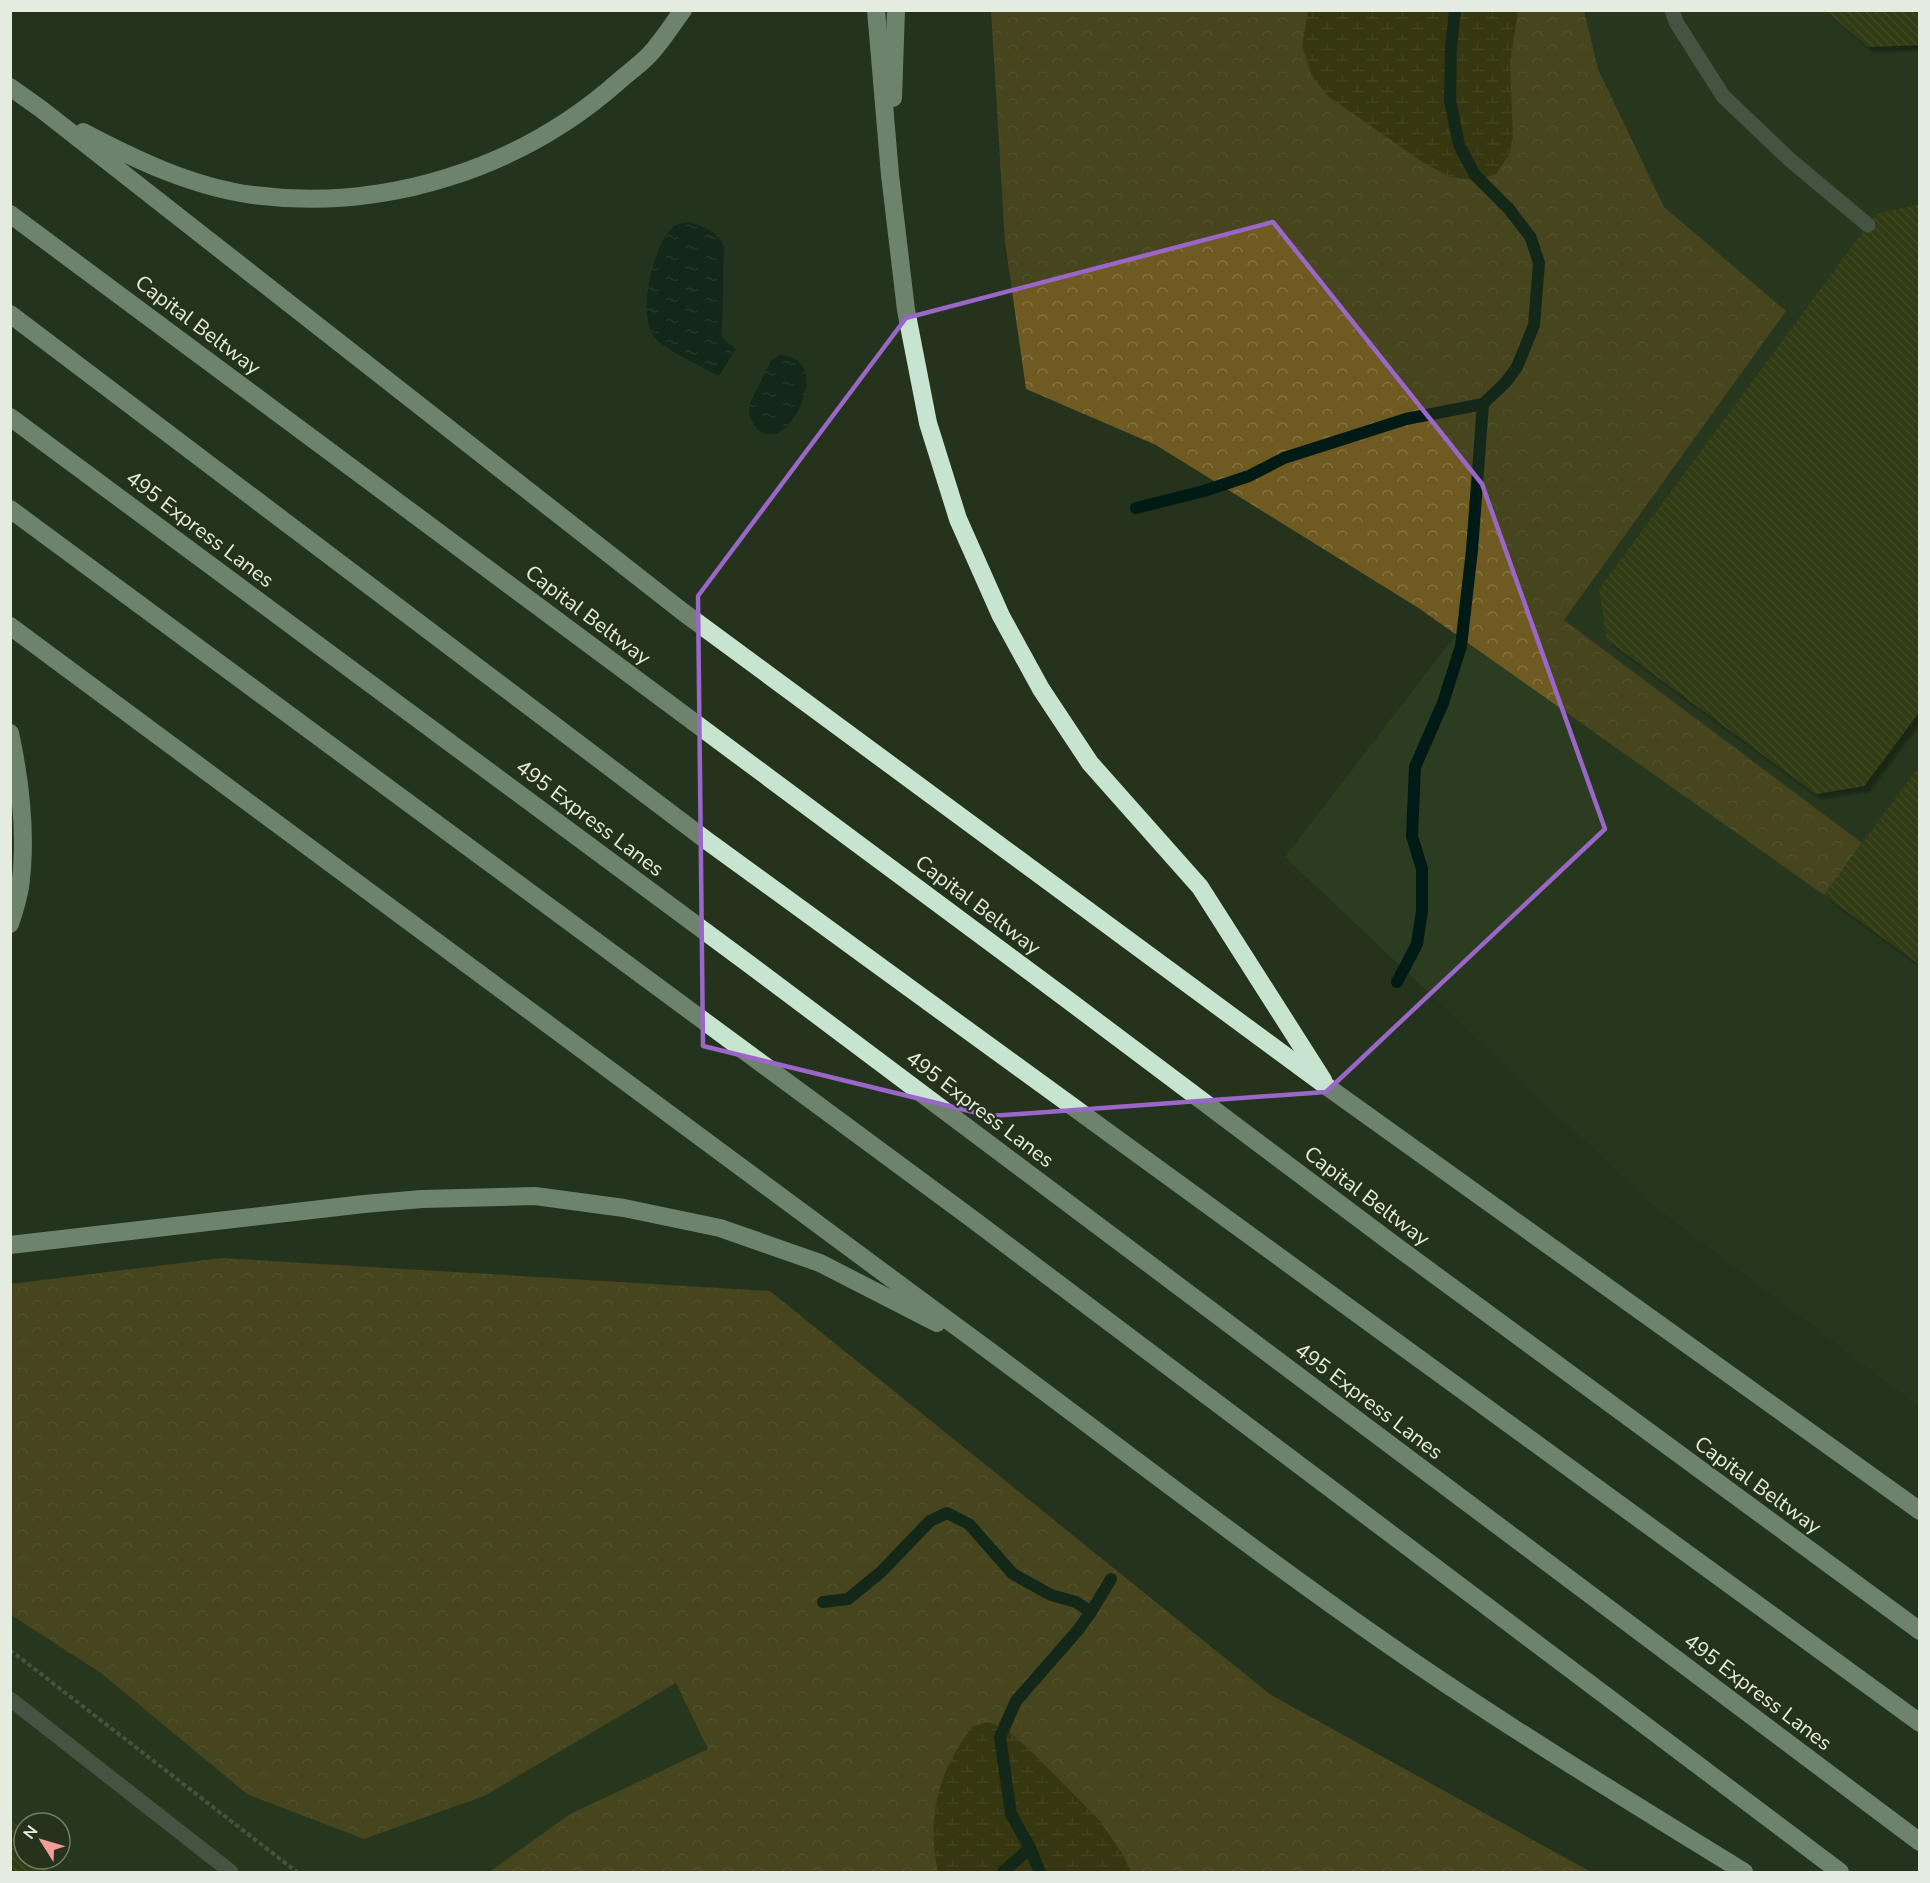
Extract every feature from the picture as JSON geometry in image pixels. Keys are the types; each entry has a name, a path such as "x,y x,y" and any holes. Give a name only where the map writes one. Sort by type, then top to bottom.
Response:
{"highway":[{"path":"41,109 124,154 198,183 251,195 316,200 372,195 425,185 475,167 519,149 562,126 604,94 650,54 683,10"},
{"path":"876,10 890,175 906,310 928,423 958,519 1002,616 1041,689 1090,763 1200,887 1329,1088"},
{"path":"890,175 896,10"},
{"path":"10,87 683,612 1329,1088 1920,1511"},
{"name":"Capital Beltway","path":"10,214 1397,1247 1920,1631"},
{"path":"10,314 706,840 1920,1724"},
{"name":"495 Express Lanes","path":"10,417 744,960 1920,1842"},
{"path":"10,509 971,1218 1840,1872"},
{"path":"10,626 607,1071 983,1346 1302,1584 1418,1665 1551,1753 1744,1872"},
{"path":"10,733 19,773 23,830 20,888 10,924"},
{"path":"10,1245 364,1204 422,1199 535,1196 624,1208 720,1228 820,1263 983,1346"}],"lane":[{"path":"1672,10 1676,22 1723,96 1789,159 1868,225"},
{"path":"10,1699 231,1872"}],"path":[{"path":"10,1650 297,1872"}],"highlighted area":[{"path":"1273,222 1482,484 1605,829 1326,1092 990,1116 703,1046 698,596 906,318"}],"shaded area":[{"path":"1568,11 1919,11 1919,1406 1652,1204 1285,857 1464,624"},
{"path":"10,1615 101,1673 606,1723 676,1683 709,1749 570,1814 489,1872 11,1872"}],"green space":[{"path":"991,11 1584,11 1598,69 1664,207 1786,311 1564,620 1862,843 1824,895 1420,609 1156,445 1026,389 1005,242"},
{"path":"1308,11 1518,11 1510,63 1513,136 1509,155 1496,174 1477,180 1450,177 1424,163 1329,97 1312,76 1302,46"},
{"path":"222,1258 770,1291 1271,1695 1591,1872 489,1872 570,1814 708,1749 676,1683 484,1796 364,1839 247,1794 101,1673 11,1615 10,1284"},
{"path":"987,1722 1005,1728 1029,1749 1100,1821 1123,1855 1131,1872 938,1872 933,1833 943,1778 960,1744 972,1727"}],"water":[{"path":"689,222 715,234 724,247 722,336 736,349 719,376 667,347 655,338 649,328 647,298 653,265 665,237 672,228"},
{"path":"779,355 792,358 801,364 806,378 805,391 794,418 785,428 775,434 764,434 752,422 749,406 771,361"}],"building":[{"path":"1825,10 1920,10 1920,45 1868,47"},
{"path":"1920,204 1920,711 1864,786 1816,794 1607,640 1599,589 1876,214"},
{"path":"1920,765 1920,965 1824,895"},
{"path":"10,1820 12,1821 12,1871 52,1872 10,1872"}],"waterway":[{"path":"1136,508 1204,491 1249,476 1284,458 1406,419 1483,404 1506,382 1517,367 1534,325 1539,263 1531,238 1509,209 1475,175 1459,145 1450,100 1451,47 1455,10"},
{"path":"1397,982 1417,944 1422,911 1422,869 1412,836 1415,767 1443,703 1461,646 1472,550 1483,404"},
{"path":"823,1602 848,1599 881,1572 930,1521 947,1513 969,1524 1013,1574 1051,1595 1076,1602 1091,1612"},
{"path":"1040,1872 1011,1814 1000,1737 1016,1701 1078,1630 1111,1579"},
{"path":"1003,1872 1030,1848"}]}
